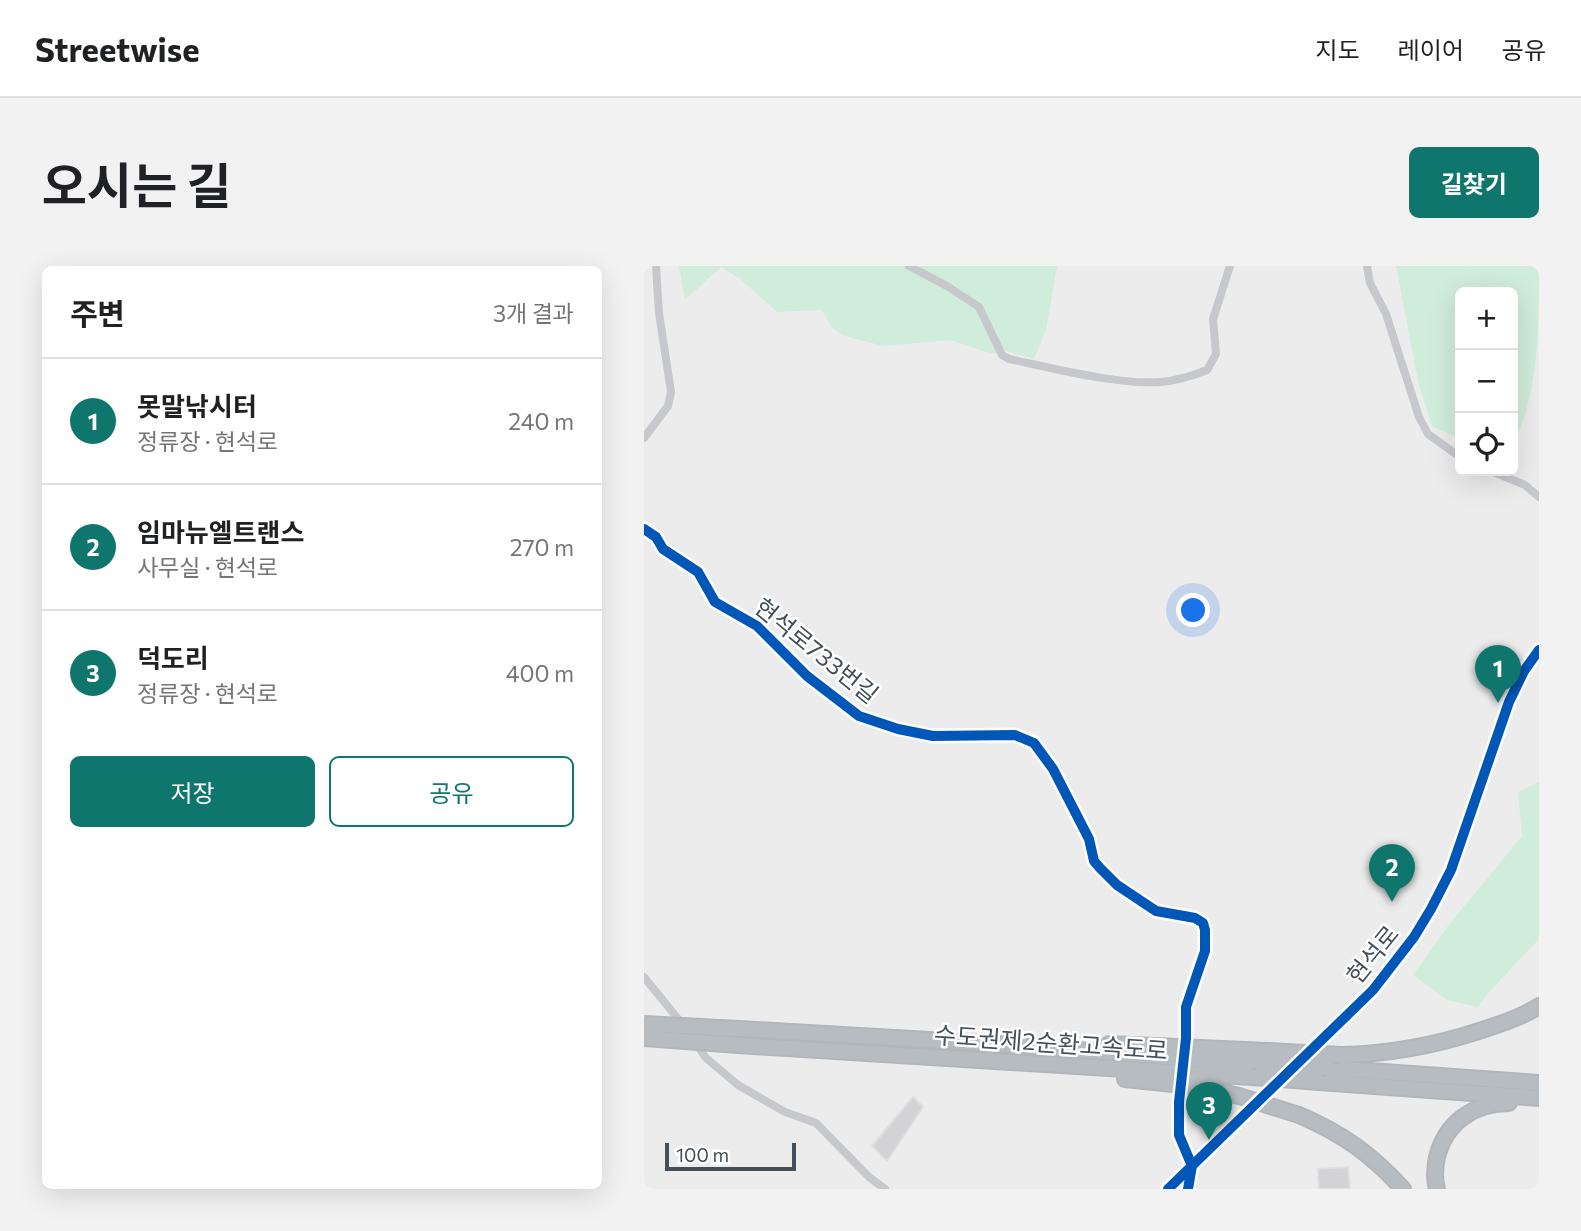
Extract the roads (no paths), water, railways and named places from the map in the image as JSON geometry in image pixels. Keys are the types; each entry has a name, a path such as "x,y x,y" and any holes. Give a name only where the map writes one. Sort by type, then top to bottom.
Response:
{"highway":[{"path":"1265,1058 1384,1053 1428,1046 1522,1017 1539,1006"},
{"name":"수도권제2순환고속도로","path":"644,1024 998,1044 1122,1044 1265,1058"},
{"name":"수도권제2순환고속도로","path":"644,1038 1252,1077 1539,1100"},
{"path":"887,1055 1168,1083 1202,1087 1239,1096 1299,1115 1347,1138 1371,1157 1403,1189"},
{"path":"1265,1058 1327,1068 1539,1083"},
{"path":"1437,1189 1436,1164 1441,1142 1462,1115 1500,1103 1539,1100"}],"street":[{"path":"644,438 668,406 671,392 659,313 656,266"},
{"path":"909,266 979,307 1002,355 1009,359 1121,380 1157,383 1207,370 1216,354 1213,319 1230,266"},
{"path":"1367,266 1370,283 1386,314 1419,417 1428,434 1455,453"},
{"path":"1502,476 1525,485 1539,497"},
{"name":"현석로733번길","path":"644,530 656,537 663,549 698,572 715,602 757,626 807,676 859,716 898,729 933,736 1015,734 1034,743 1053,769 1089,839 1094,861 1100,868 1117,885 1156,911 1195,918 1203,923 1205,951 1188,999 1186,1038"},
{"name":"현석로","path":"1168,1189 1373,990 1414,937 1451,870 1509,702 1524,671 1539,650"},
{"path":"644,977 719,1071 762,1100 816,1124 859,1168 885,1189"},
{"path":"1179,1102 1179,1135 1192,1166 1188,1189"}],"place":[{"name":"못말낚시터","path":"1498,703"},
{"name":"임마뉴엘트랜스","path":"1392,902"},
{"name":"덕도리","path":"1209,1140"}]}
